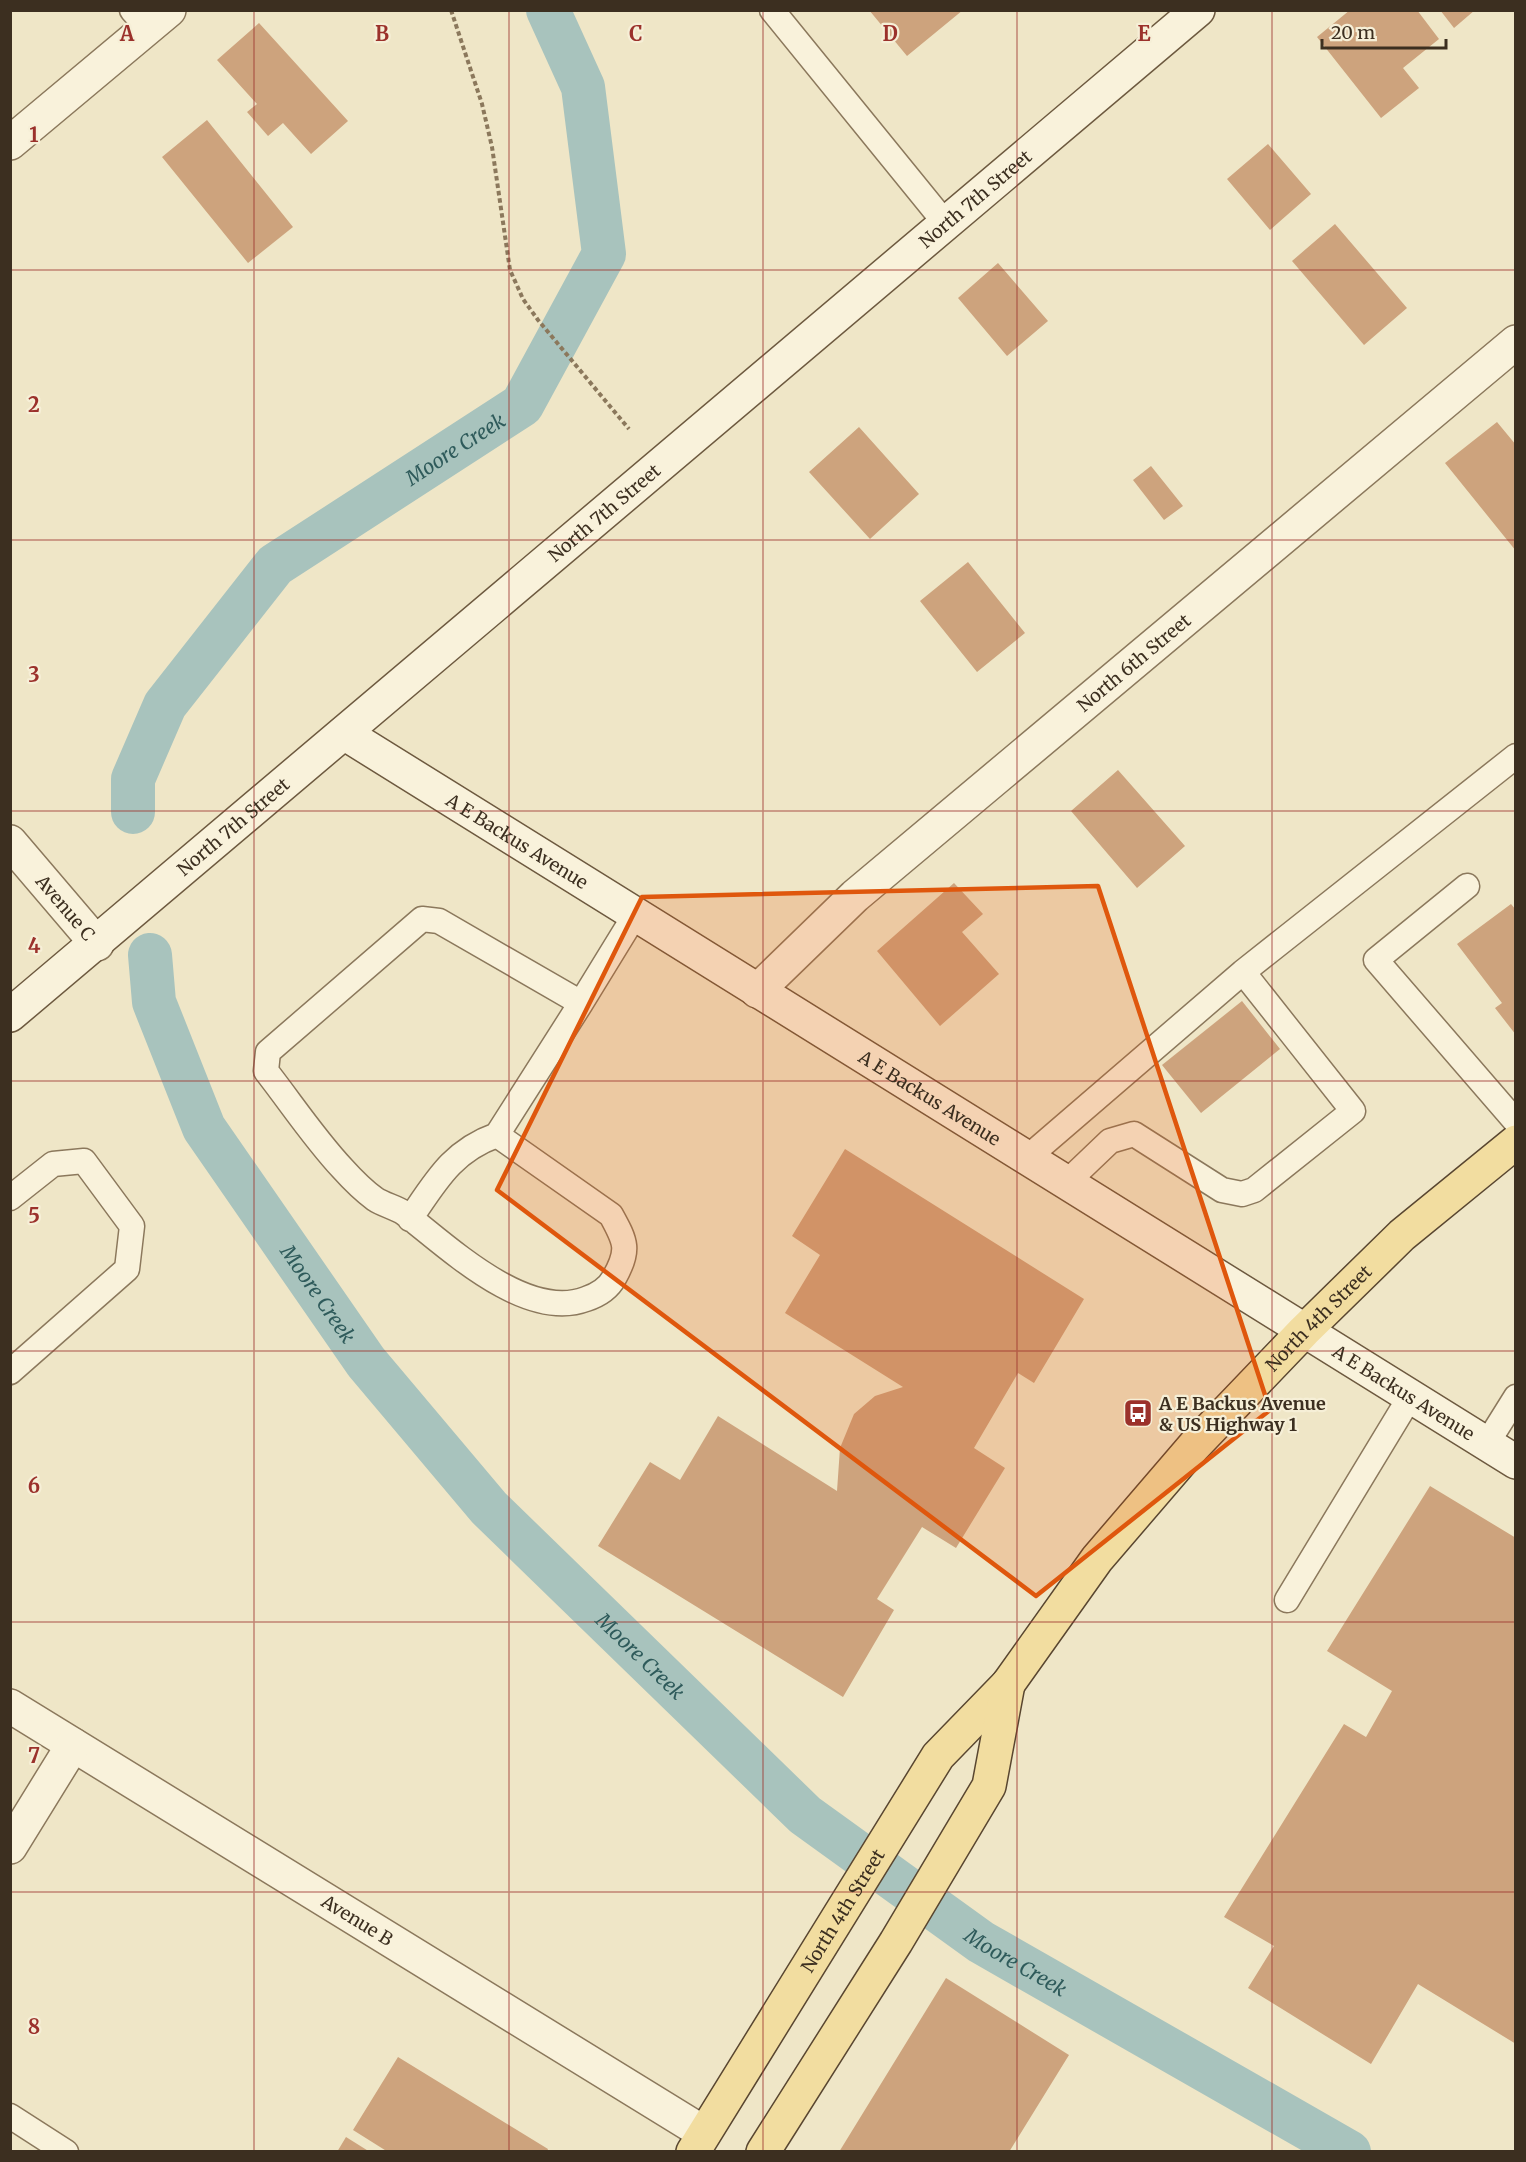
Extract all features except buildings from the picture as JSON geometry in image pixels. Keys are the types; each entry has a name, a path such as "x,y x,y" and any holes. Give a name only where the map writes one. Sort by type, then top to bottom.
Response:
{"main road":[{"name":"North 4th Street","path":"698,2142 938,1756 1008,1684 1097,1559 1194,1446 1304,1331 1402,1235 1515,1142"},
{"name":"North 4th Street","path":"763,2151 896,1942 989,1786 1008,1684"}],"street":[{"name":"North 7th Street","path":"11,1014 97,944 1198,10"},
{"path":"10,143 150,16"},
{"name":"North 6th Street","path":"757,991 855,896 1515,342"},
{"name":"A E Backus Avenue","path":"344,733 1515,1462"},
{"name":"Avenue C","path":"10,842 97,944"},
{"name":"Avenue B","path":"10,1706 698,2142"},
{"path":"10,1847 73,1745"}],"lane":[{"path":"772,10 946,224"},
{"path":"1027,1158 1243,972 1515,756"},
{"path":"1467,886 1376,960 1515,1122"},
{"path":"410,1219 445,1168 460,1153 497,1135 635,915"},
{"path":"497,1135 610,1215 622,1235 625,1258 598,1295 576,1303 550,1304 519,1294 470,1264 398,1209 376,1200 342,1168 266,1071 268,1052 422,919 439,921 581,1003"},
{"path":"1066,1183 1110,1141 1134,1134 1222,1191 1242,1194 1254,1190 1353,1111 1243,972"},
{"path":"10,1197 53,1164 84,1161 132,1226 127,1269 10,1372"},
{"path":"1287,1600 1410,1397"},
{"path":"1486,1445 1515,1397"},
{"path":"10,2116 66,2151"}],"path":[{"path":"451,10 482,104 492,147 510,270 523,299 538,320 629,429"}],"highlighted area":[{"path":"1098,886 1270,1410 1036,1596 497,1190 642,897"}],"waterway":[{"name":"Moore Creek","path":"133,812 133,779 165,705 275,565 522,405 604,254 583,87 548,10"},
{"name":"Moore Creek","path":"150,955 154,1002 204,1128 366,1362 489,1508 805,1815 981,1942 1349,2152"}],"place":[{"name":"A E Backus Avenue & US Highway 1","path":"1138,1413"}]}
